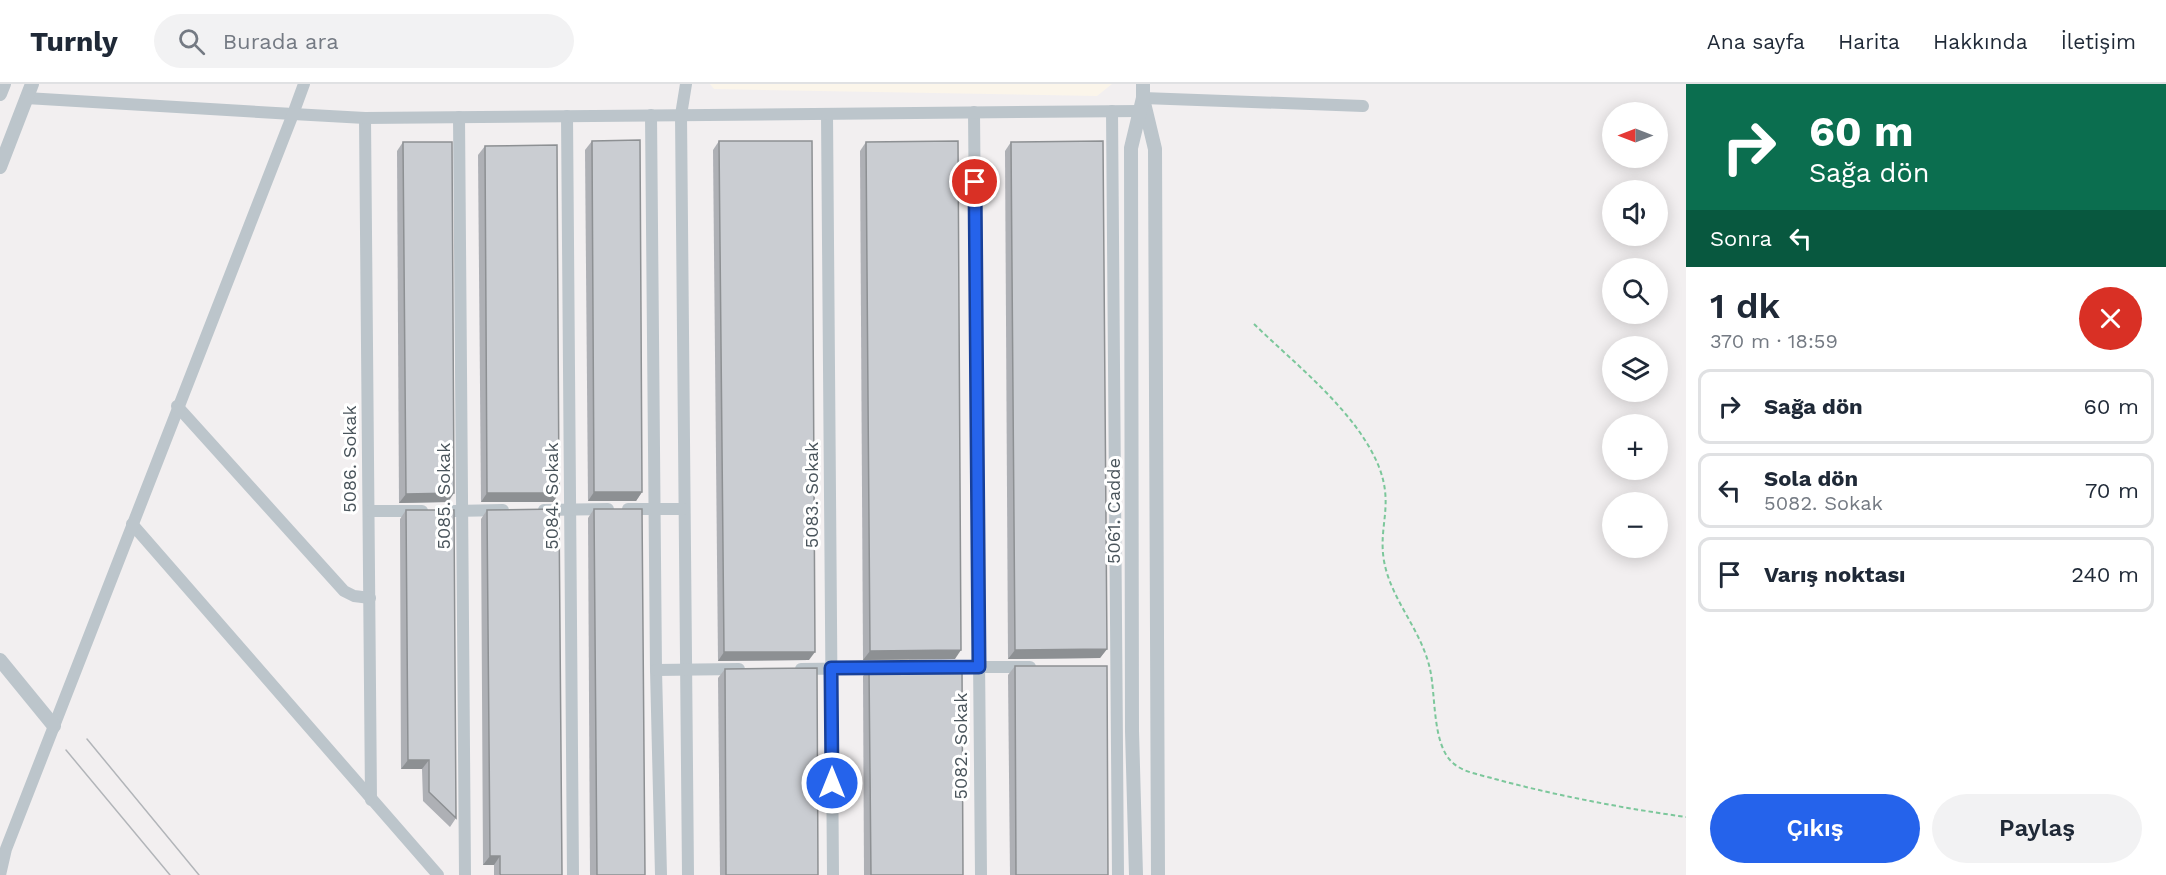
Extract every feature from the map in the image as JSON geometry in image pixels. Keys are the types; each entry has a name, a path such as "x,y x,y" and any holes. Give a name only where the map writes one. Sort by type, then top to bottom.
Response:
{"street":[{"path":"0,94 4,84"},
{"path":"0,167 32,84"},
{"path":"0,875 6,849 304,84"},
{"path":"686,84 681,115 688,875"},
{"path":"1143,84 1141,105 1155,149 1158,875"},
{"path":"26,98 365,118 1112,111 1141,105 1363,106"},
{"name":"5061. Cadde","path":"1136,875 1132,666 1131,147 1141,105"},
{"path":"1112,111 1111,666 1118,875"},
{"name":"5082. Sokak","path":"974,112 981,875"},
{"name":"5083. Sokak","path":"827,114 833,875"},
{"path":"651,115 656,670 661,875"},
{"name":"5084. Sokak","path":"567,116 573,875"},
{"name":"5085. Sokak","path":"459,117 465,875"},
{"name":"5086. Sokak","path":"365,118 371,800"},
{"path":"177,406 344,591 354,596 369,598"},
{"path":"369,511 684,509"},
{"path":"132,524 438,875"},
{"path":"0,660 54,726"},
{"path":"1111,666 1132,666"},
{"path":"933,668 1048,667"},
{"path":"786,669 899,668"},
{"path":"656,670 753,669"}],"path":[{"path":"1254,324 1344,414 1364,440 1379,467 1387,500 1382,537 1386,571 1425,652 1434,691 1438,738 1447,757 1462,769 1543,792 1686,818"}],"shaded area":[{"path":"710,84 1112,84 1097,96 714,89"}],"building":[{"path":"640,140 642,492 594,492 592,141"},
{"path":"719,141 812,141 815,652 724,652"},
{"path":"958,141 961,650 870,651 866,142"},
{"path":"1103,141 1107,649 1015,650 1011,142"},
{"path":"403,142 452,142 454,493 406,494"},
{"path":"557,145 559,493 487,493 485,146"},
{"path":"559,509 562,875 501,875 500,856 490,856 487,510"},
{"path":"594,509 642,509 645,875 597,875"},
{"path":"406,510 454,510 456,818 429,792 429,760 408,760"},
{"path":"1015,666 1107,666 1108,875 1016,875"},
{"path":"962,667 963,875 871,875 869,668"},
{"path":"817,668 818,875 726,875 725,669"}],"tram line":[{"path":"87,739 199,875"},
{"path":"66,750 170,875"}],"route":[{"path":"832,783 831,668 979,667 975,182"}]}
